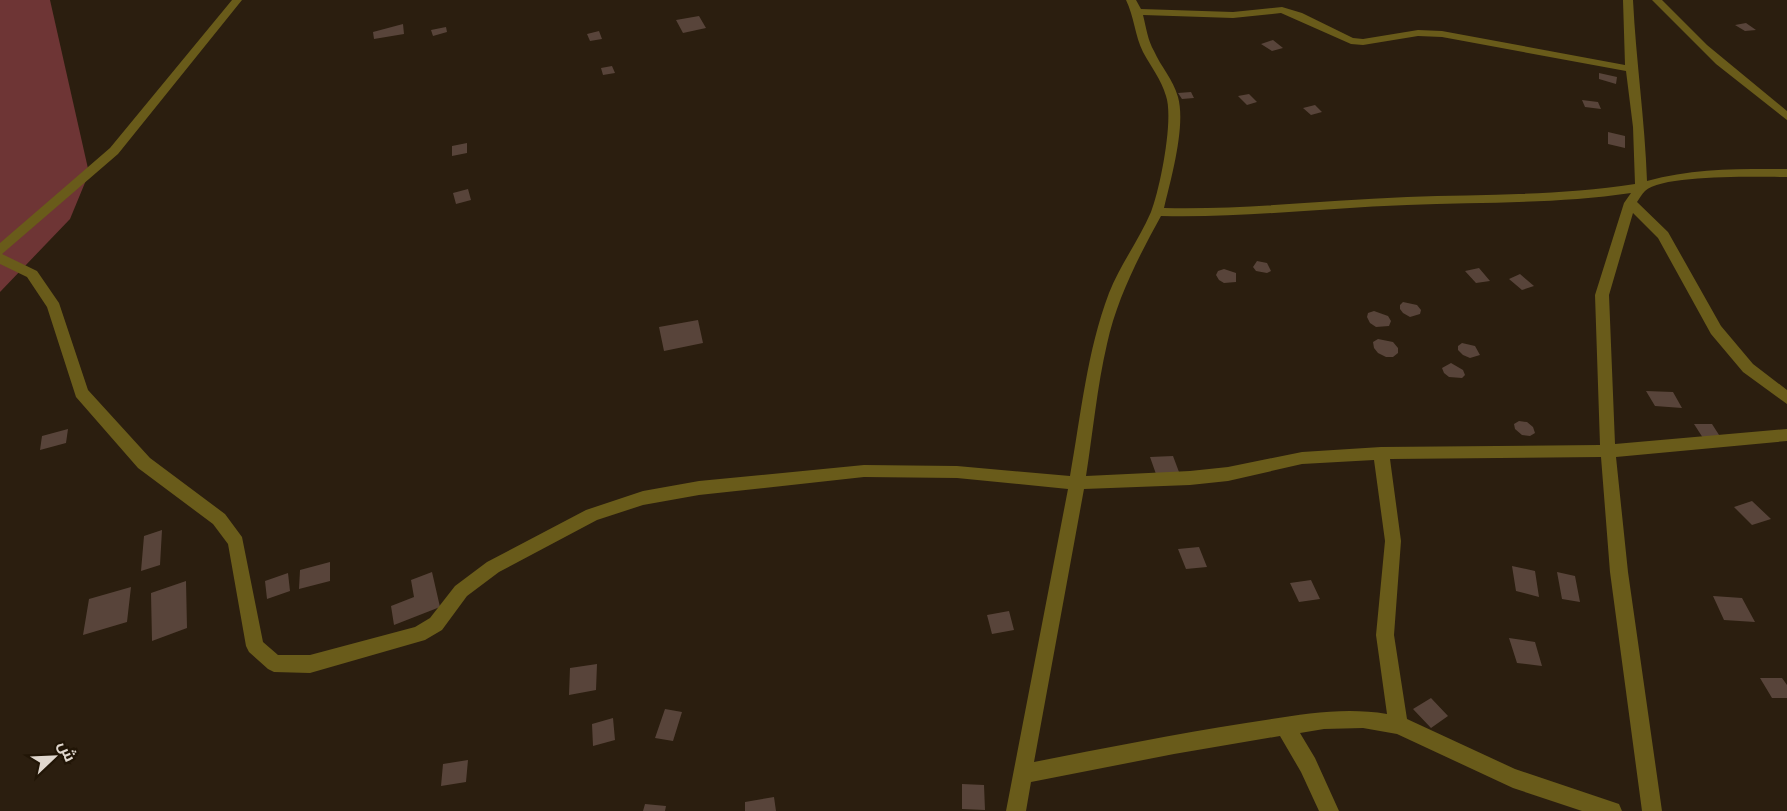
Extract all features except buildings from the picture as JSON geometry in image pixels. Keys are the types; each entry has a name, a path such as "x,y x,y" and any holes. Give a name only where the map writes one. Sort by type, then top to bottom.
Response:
{"street":[{"path":"0,250 114,151 237,0"},
{"path":"1628,0 1631,69 1639,128 1641,187 1630,203 1602,295 1608,452 1619,572 1652,811"},
{"path":"1657,0 1690,35 1787,117"},
{"path":"1016,811 1077,483 1100,343 1116,293 1134,253 1157,212 1169,162 1173,130 1173,99 1164,75 1148,51 1134,6 1233,15 1282,10 1351,40 1371,42 1418,33 1442,34 1631,69"},
{"path":"1157,212 1200,213 1406,201 1590,195 1641,187 1668,178 1712,173 1787,173"},
{"path":"1630,203 1664,235 1716,330 1748,368 1787,398"},
{"path":"0,258 32,274 54,306 81,393 144,463 219,519 236,542 255,646 274,663 310,664 419,634 436,624 461,591 493,567 592,515 643,498 699,488 864,471 957,472 1077,483 1190,478 1228,474 1302,458 1381,453 1608,452 1787,435"},
{"path":"1381,453 1393,541 1385,635 1398,725"},
{"path":"1022,774 1174,744 1286,728 1324,720 1363,718 1398,725 1513,778 1612,811"},
{"path":"1286,728 1308,765 1329,811"}],"shaded area":[{"path":"0,0 50,0 89,173 70,219 0,292"}]}
